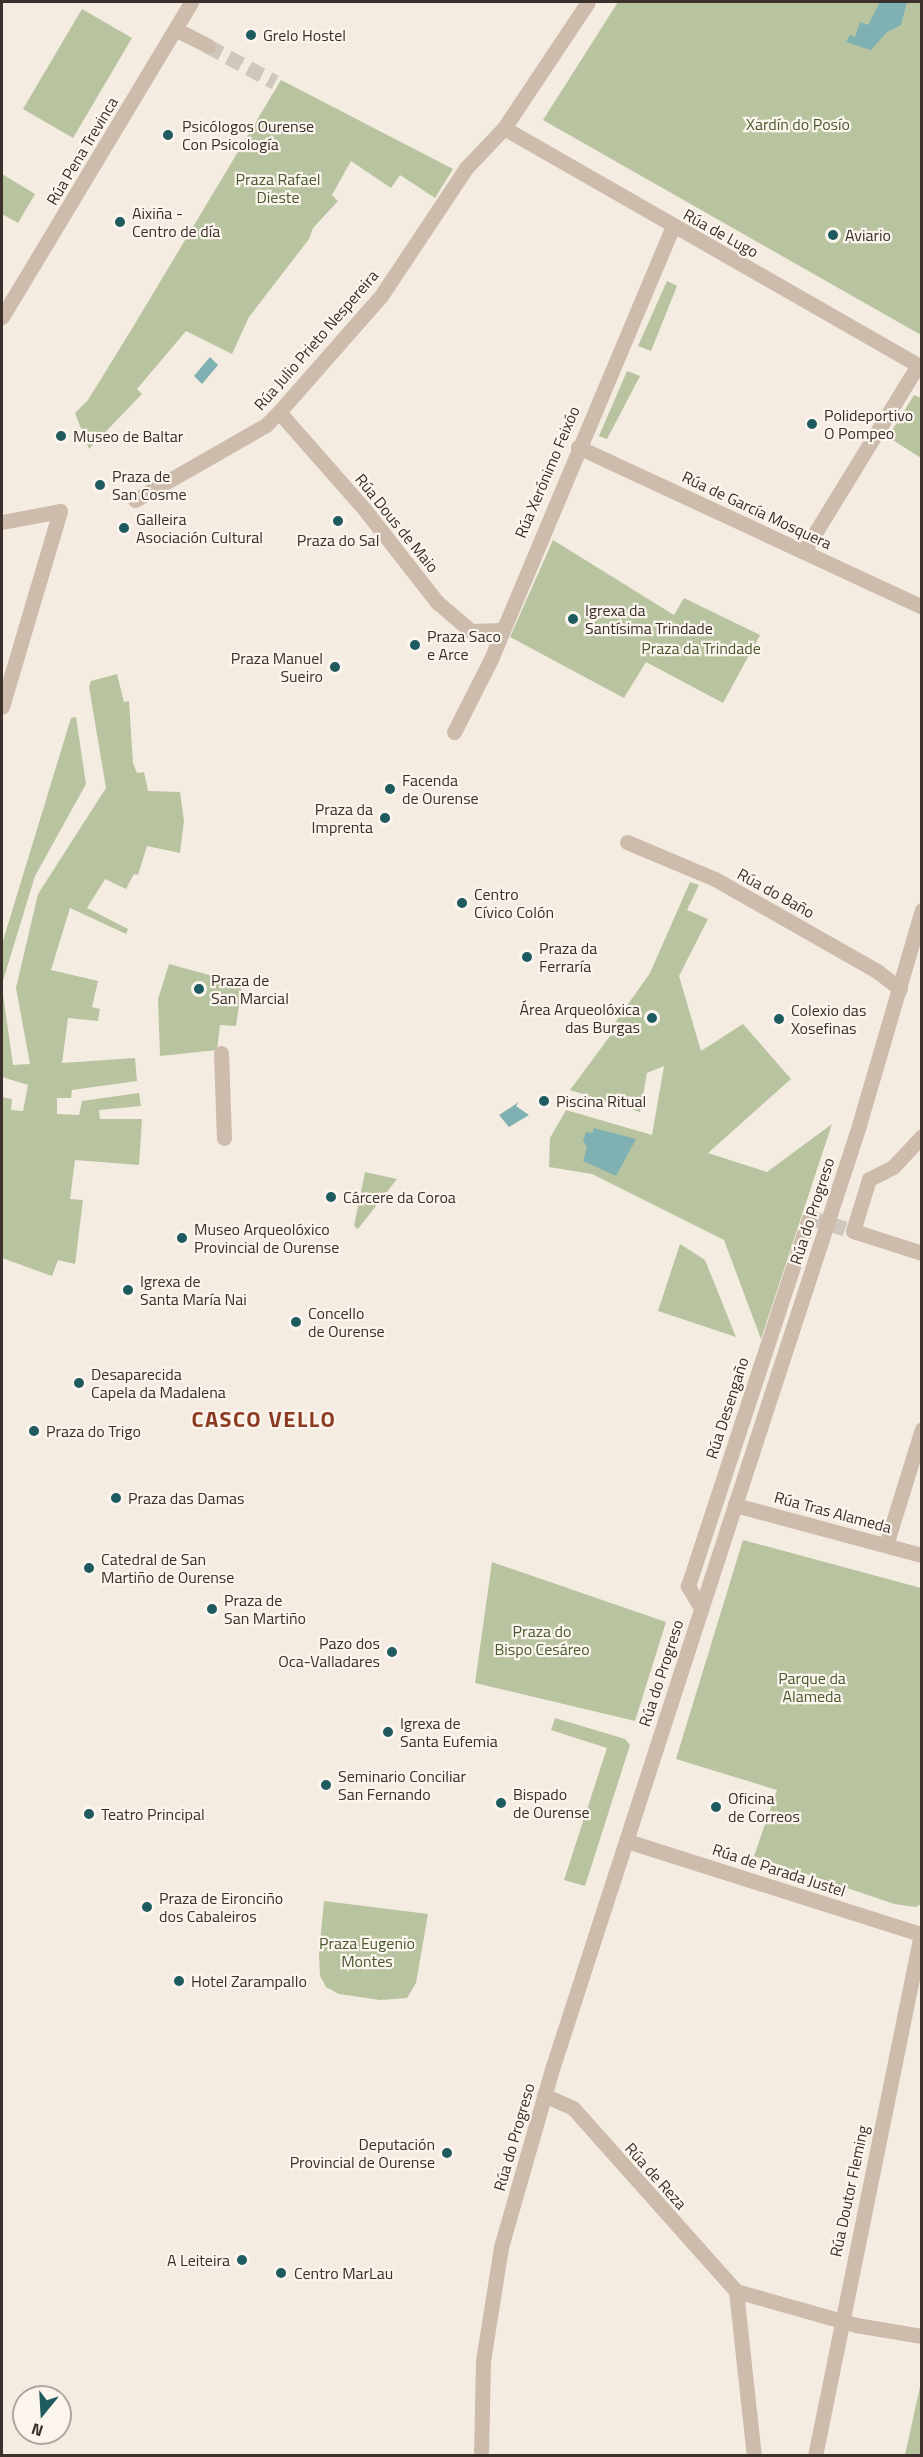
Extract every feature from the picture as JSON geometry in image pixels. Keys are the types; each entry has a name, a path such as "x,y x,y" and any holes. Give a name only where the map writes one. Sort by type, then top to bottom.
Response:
{"street":[{"name":"Rúa Pena Trevinca","path":"2,317 177,30 191,2"},
{"name":"Rúa Julio Prieto Nespereira","path":"135,500 266,425 279,412 381,296 466,168 504,128 588,2"},
{"path":"177,30 208,46"},
{"name":"Rúa de Lugo","path":"504,128 920,365"},
{"name":"Rúa Xerónimo Feixóo","path":"454,732 501,630 673,226"},
{"path":"804,551 920,365"},
{"name":"Rúa Dous de Maio","path":"279,412 365,510 437,603 471,631 501,630"},
{"name":"Rúa de García Mosquera","path":"578,447 921,607"},
{"path":"2,522 60,511 2,707"},
{"name":"Rúa do Baño","path":"627,842 715,879 877,971 900,988"},
{"name":"Rúa do Progreso","path":"481,2456 479,2407 489,2312 501,2247 544,2095 859,1125 921,910"},
{"path":"221,1053 224,1138"},
{"path":"921,1136 892,1167 869,1179 853,1231 921,1253"},
{"name":"Rúa Desengaño","path":"701,1608 688,1586 809,1217"},
{"path":"886,1545 921,1429"},
{"name":"Rúa Tras Alameda","path":"735,1505 921,1555"},
{"name":"Rúa de Parada Justel","path":"627,1841 921,1934"},
{"name":"Rúa Doutor Fleming","path":"814,2456 839,2319 921,1934"},
{"name":"Rúa de Reza","path":"544,2095 573,2108 736,2291"},
{"path":"754,2456 736,2291 839,2319 921,2336"}],"green space":[{"name":"Xardín do Posío","path":"618,2 921,2 921,335 543,120"},
{"path":"82,9 132,38 73,138 23,109"},
{"name":"Praza Rafael Dieste","path":"281,80 453,169 435,198 400,175 391,188 351,161 332,195 338,201 313,228 309,239 249,317 232,354 186,331 137,389 142,394 89,449 75,413 88,400"},
{"path":"2,174 35,194 18,223 2,214"},
{"path":"667,281 677,286 651,351 638,346"},
{"path":"627,371 640,376 607,439 599,436"},
{"path":"914,395 921,398 921,458 888,437"},
{"name":"Praza da Trindade","path":"553,540 674,615 684,598 760,635 723,703 646,662 624,698 510,637"},
{"path":"117,674 124,702 129,701 133,763 137,773 144,772 148,791 180,792 184,821 180,853 147,846 138,875 134,874 126,889 105,879 87,908 128,929 126,934 70,908 51,970 98,981 92,1007 100,1009 98,1021 68,1018 62,1063 135,1058 137,1081 72,1090 71,1098 57,1098 57,1114 79,1115 82,1101 139,1093 141,1106 99,1110 100,1119 142,1119 139,1165 75,1160 70,1199 83,1200 75,1264 58,1260 52,1276 2,1258 2,1097 12,1099 11,1110 23,1111 28,1085 2,1077 2,987 13,1065 30,1064 16,988 38,894 106,788 89,687 91,681"},
{"path":"76,717 86,784 35,876 2,984 2,944 71,718"},
{"path":"690,882 699,885 687,910 708,919 679,976 701,1051 743,1024 791,1079 708,1153 767,1172 832,1124 761,1339 724,1240 592,1174 549,1167 550,1138 566,1110 652,1135 664,1066 647,1073 640,1112 570,1090 616,1028 614,1024 650,973"},
{"name":"Praza de San Marcial","path":"169,964 242,984 236,1026 220,1025 217,1050 160,1056 158,999"},
{"path":"365,1172 397,1179 358,1229 354,1226"},
{"path":"680,1244 705,1260 736,1337 658,1311"},
{"name":"Parque da Alameda","path":"743,1540 921,1588 922,1903 916,1907 894,1904 754,1856 777,1790 676,1759"},
{"name":"Praza do Bispo Cesáreo","path":"492,1562 666,1622 635,1721 475,1683"},
{"path":"555,1718 625,1739 630,1745 585,1886 564,1880 607,1748 551,1730"},
{"name":"Praza Eugenio Montes","path":"324,1901 428,1914 416,1983 407,1998 380,2000 339,1994 326,1987 320,1976 319,1953"},
{"path":"921,2382 921,2455 905,2455"}],"water":[{"path":"880,2 907,2 901,25 887,32 871,50 846,42 850,35 855,37 860,22 868,25"},
{"path":"210,357 218,365 202,384 194,376"},
{"path":"519,1102 516,1106 529,1115 509,1127 499,1115"},
{"path":"594,1128 636,1139 616,1176 583,1161 587,1147 583,1141 586,1132 592,1133"}],"tunnel":[{"path":"208,46 275,82"},
{"path":"809,1217 853,1231"}],"place":[{"name":"Grelo Hostel","path":"251,35"},
{"name":"Psicólogos Ourense Con Psicología","path":"168,135"},
{"name":"Aixiña - Centro de día","path":"120,222"},
{"name":"Aviario","path":"833,235"},
{"name":"Polideportivo O Pompeo","path":"812,424"},
{"name":"Museo de Baltar","path":"61,436"},
{"name":"Praza de San Cosme","path":"100,485"},
{"name":"Praza do Sal","path":"338,521"},
{"name":"Galleira Asociación Cultural","path":"124,528"},
{"name":"Igrexa da Santísima Trindade","path":"573,619"},
{"name":"Praza Saco e Arce","path":"415,645"},
{"name":"Praza Manuel Sueiro","path":"335,667"},
{"name":"Facenda de Ourense","path":"390,789"},
{"name":"Praza da Imprenta","path":"385,818"},
{"name":"Centro Cívico Colón","path":"462,903"},
{"name":"Praza da Ferraría","path":"527,957"},
{"name":"Praza de San Marcial","path":"199,989"},
{"name":"Área Arqueolóxica das Burgas","path":"652,1018"},
{"name":"Colexio das Xosefinas","path":"779,1019"},
{"name":"Piscina Ritual","path":"544,1101"},
{"name":"Cárcere da Coroa","path":"331,1197"},
{"name":"Museo Arqueolóxico Provincial de Ourense","path":"182,1238"},
{"name":"Igrexa de Santa María Nai","path":"128,1290"},
{"name":"Concello de Ourense","path":"296,1322"},
{"name":"Desaparecida Capela da Madalena","path":"79,1383"},
{"name":"Praza do Trigo","path":"34,1431"},
{"name":"Praza das Damas","path":"116,1498"},
{"name":"Catedral de San Martiño de Ourense","path":"89,1568"},
{"name":"Praza de San Martiño","path":"212,1609"},
{"name":"Pazo dos Oca-Valladares","path":"392,1652"},
{"name":"Igrexa de Santa Eufemia","path":"388,1732"},
{"name":"Seminario Conciliar San Fernando","path":"326,1785"},
{"name":"Bispado de Ourense","path":"501,1803"},
{"name":"Oficina de Correos","path":"716,1807"},
{"name":"Teatro Principal","path":"89,1814"},
{"name":"Praza de Eironciño dos Cabaleiros","path":"147,1907"},
{"name":"Hotel Zarampallo","path":"179,1981"},
{"name":"Deputación Provincial de Ourense","path":"447,2153"},
{"name":"A Leiteira","path":"242,2260"},
{"name":"Centro MarLau","path":"281,2273"}],"district":[{"name":"CASCO VELLO","path":"264,1420"}]}
